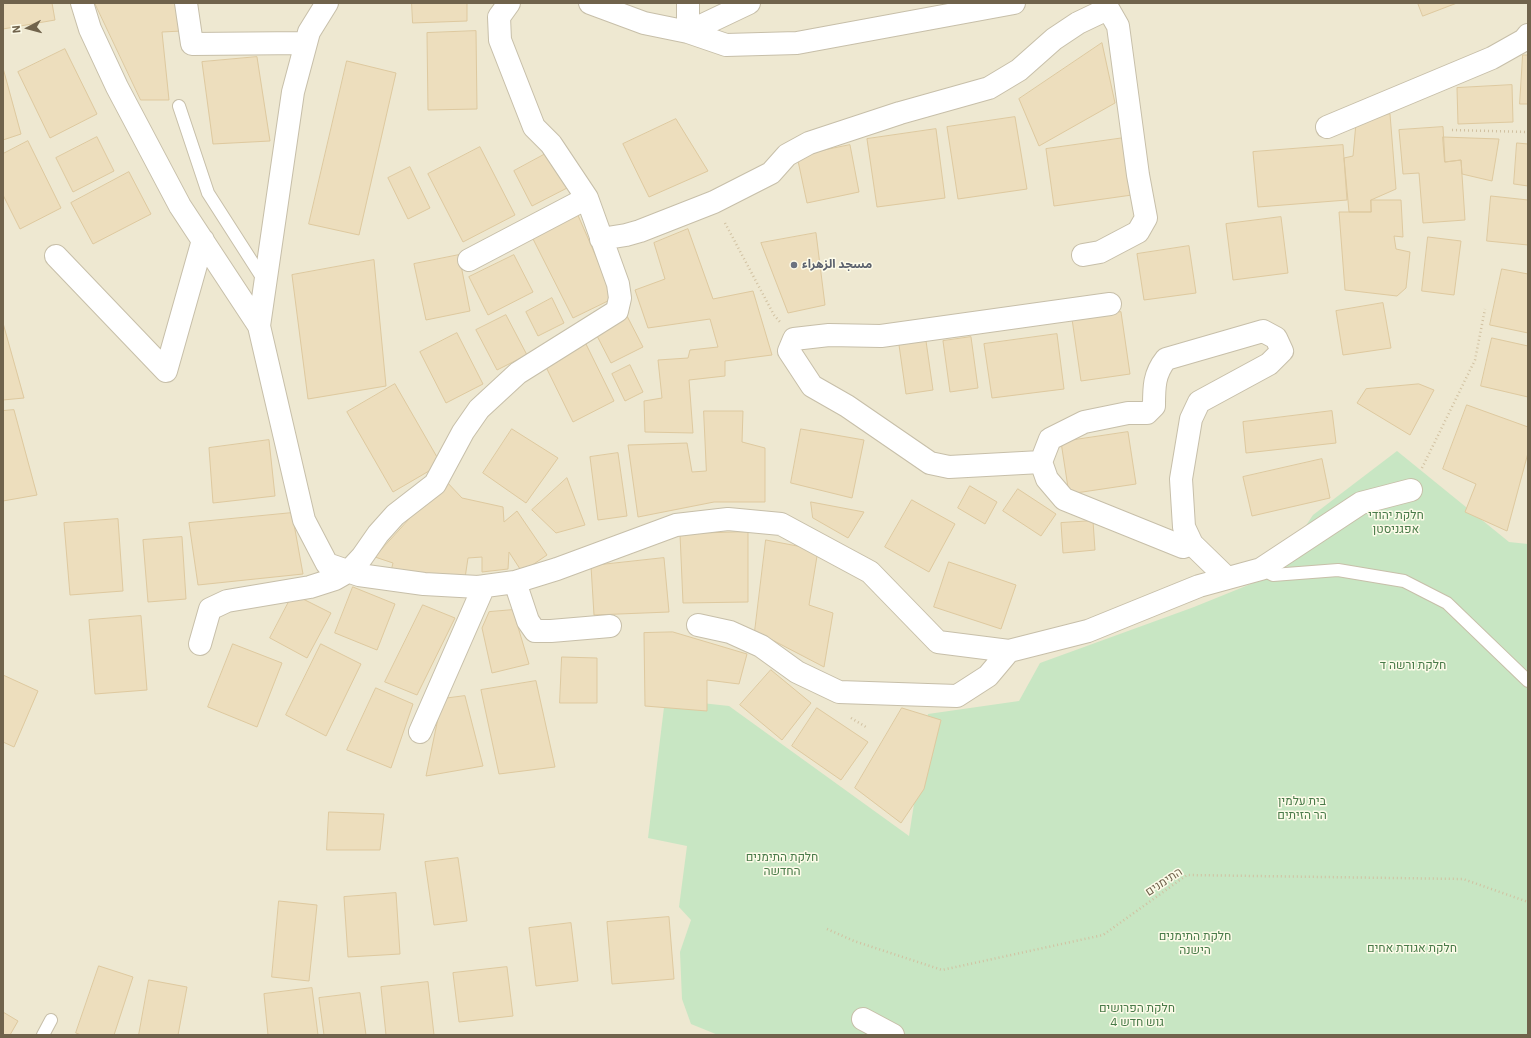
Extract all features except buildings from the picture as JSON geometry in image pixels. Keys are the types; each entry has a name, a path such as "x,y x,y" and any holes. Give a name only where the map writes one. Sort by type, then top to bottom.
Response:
{"street":[{"path":"82,3 90,29 117,87 180,206 260,326"},
{"path":"186,3 192,44 306,44"},
{"path":"327,3 309,32 293,92 260,326 304,520 327,564 359,575 424,584 484,586 515,582 557,569 676,525 728,519 781,524 870,572 938,642 1009,651 1088,631 1199,586 1261,569 1361,503 1411,490"},
{"path":"200,644 210,609 227,601 310,587 335,579 349,571 362,558 378,534 395,515 435,484 463,432 479,409 518,373 617,311 620,298 618,284 586,198 551,144 534,127 500,40 499,18 508,3"},
{"path":"590,3 644,23 688,32 726,45 797,43 1014,3"},
{"path":"688,3 688,32"},
{"path":"688,32 749,3"},
{"path":"601,239 640,231 714,202 771,173 787,155 809,143 900,113 989,88 1019,70 1054,38 1099,13 1106,4 1118,26 1138,175 1146,218 1138,232 1100,252 1083,255"},
{"path":"1327,128 1492,58 1524,40 1528,35"},
{"path":"469,260 586,198"},
{"path":"56,256 166,371 203,240"},
{"path":"1041,462 949,467 930,463 847,406 812,386 790,351 794,339 829,335 881,336 1110,304"},
{"path":"1192,544 1183,547 1064,499 1048,479 1041,462 1050,440 1084,422 1128,413 1147,413 1154,406 1154,386 1159,368 1166,359 1262,330 1276,338 1282,351 1270,364 1199,402 1191,419 1181,479 1184,527 1192,544 1227,578"},
{"path":"515,582 528,621 535,631 610,626"},
{"path":"420,732 484,586"},
{"path":"698,625 730,632 761,646 797,672 839,692 957,696 988,676 1009,651"},
{"path":"863,1019 892,1035"}],"lane":[{"path":"179,106 208,193 266,283"},
{"path":"1261,569 1273,575 1338,570 1404,581 1447,603 1528,681"},
{"path":"43,1035 51,1020"}],"path":[{"path":"1452,130 1528,132"},
{"path":"714,202 774,315 794,339"},
{"path":"1411,490 1475,360 1486,309"},
{"name":"התימנים","path":"827,928 854,941 942,970 1103,935 1187,875 1463,879 1528,902"}],"shaded area":[{"path":"3,3 1528,3 1528,1035 3,1035"}],"green space":[{"name":"בית עלמין הר הזיתים","path":"1397,451 1509,542 1528,544 1528,1035 718,1035 691,1024 682,999 680,952 691,920 679,907 687,846 648,838 665,699 729,706 909,836 928,714 1019,701 1040,663 1194,607 1273,575 1313,515"}],"place":[{"name":"مسجد الزهراء","path":"794,265"}],"park label":[{"name":"חלקת יהודי אפגניסטן","path":"1396,523"},
{"name":"חלקת ורשה ד","path":"1413,666"},
{"name":"חלקת התימנים החדשה","path":"782,865"},
{"name":"חלקת התימנים הישנה","path":"1195,944"},
{"name":"חלקת אגודת אחים","path":"1412,949"},
{"name":"חלקת הפרושים גוש חדש 4","path":"1137,1016"}]}
